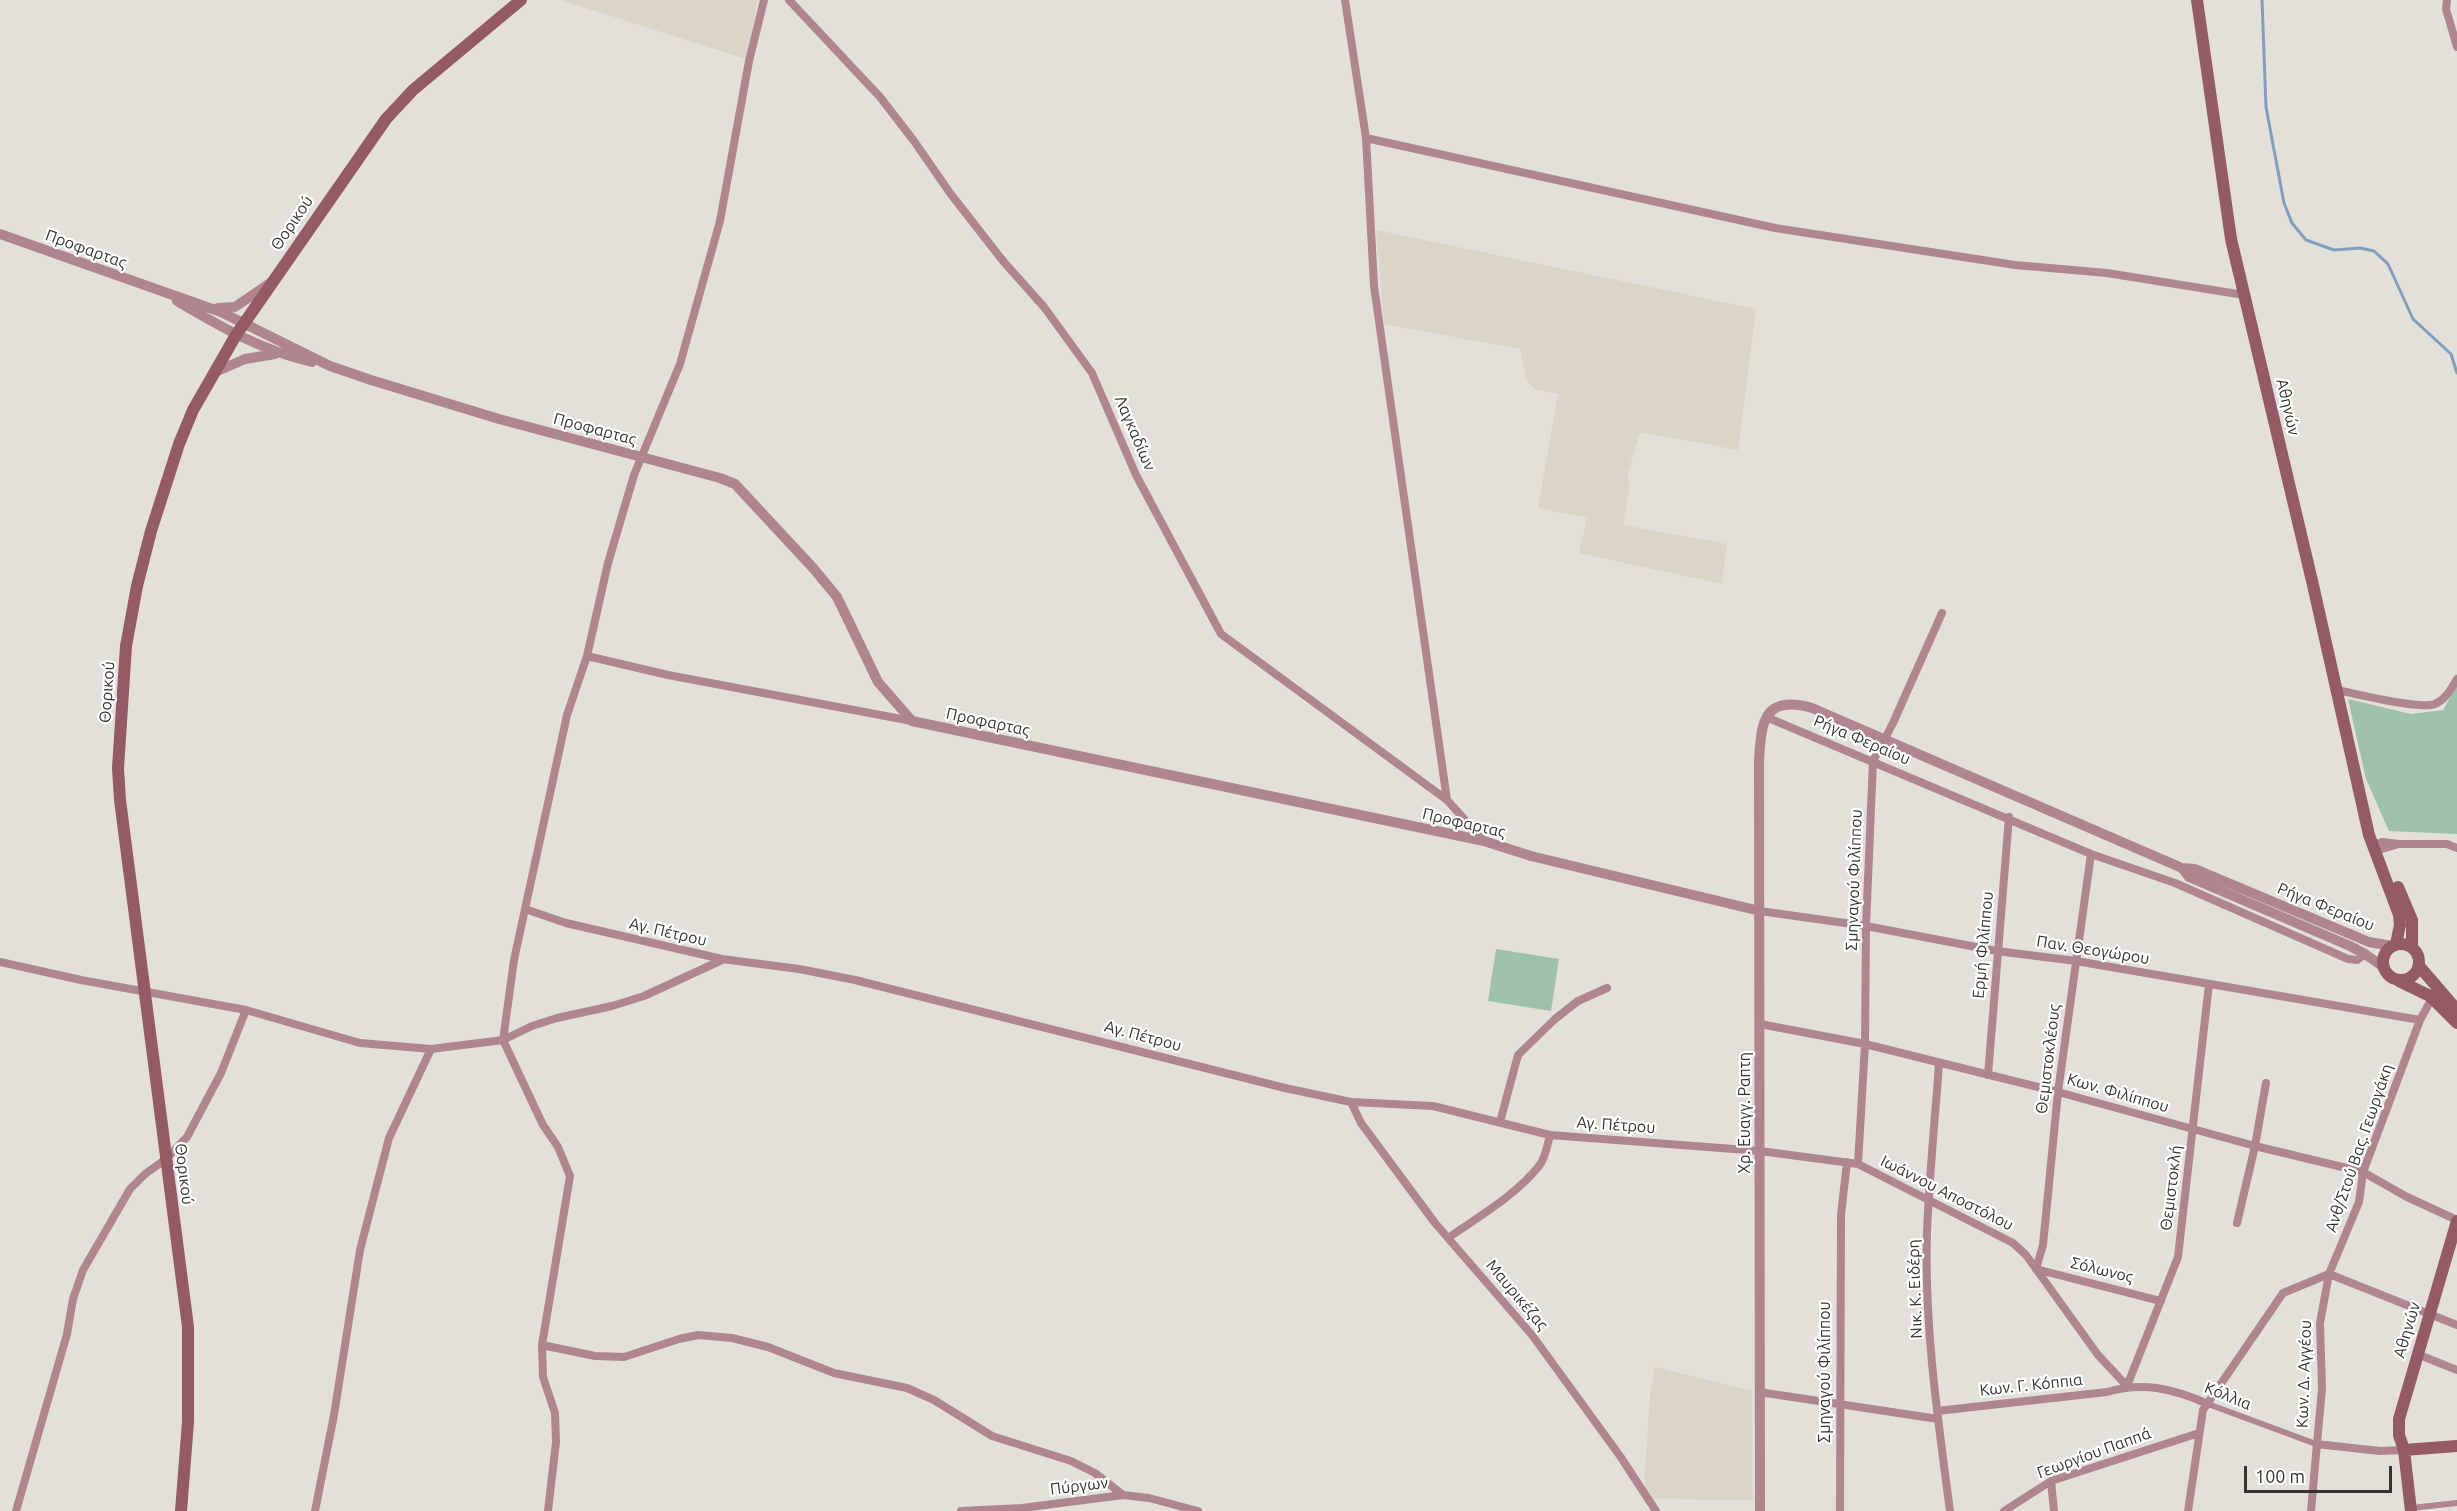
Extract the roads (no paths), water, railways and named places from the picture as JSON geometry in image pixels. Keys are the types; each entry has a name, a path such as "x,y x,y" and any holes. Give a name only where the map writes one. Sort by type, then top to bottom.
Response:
{"main road":[{"name":"Θορικού","path":"181,1511 188,1422 188,1327 144,992 118,768 126,646 137,586 151,531 179,444 213,373 236,335 386,119 413,90 521,0"},
{"name":"Αθηνών","path":"2197,0 2218,161 2231,239 2366,818 2412,920 2412,948"},
{"name":"Αθηνών","path":"2378,846 2399,915 2394,945"},
{"path":"2457,1010 2419,966 2417,953 2412,948 2406,945 2394,945 2386,951 2382,958 2382,966 2391,978 2420,990 2432,998 2457,1023"},
{"path":"2398,981 2412,977 2419,966"},
{"name":"Αθηνών","path":"2411,1510 2398,1419 2430,1314 2452,1257 2457,1221"},
{"path":"2404,1450 2457,1446"}],"street":[{"path":"548,1511 556,1442 555,1413 543,1377 542,1345 570,1176 558,1147 543,1125 503,1040 514,960 567,715 586,656 608,563 642,457 680,364 720,221 749,60 764,0"},
{"name":"Λαγκαδίων","path":"789,0 880,97 950,193 1044,307 1092,373 1136,475 1221,633 1446,800 1484,841"},
{"path":"1345,0 1366,138 1374,286 1446,800"},
{"path":"2446,0 2446,9 2457,47"},
{"path":"1366,138 1775,228 2015,265 2107,273 2244,295"},
{"name":"Προφαρτας","path":"0,234 162,293 199,304 244,323 330,366"},
{"path":"199,304 222,309 234,307 272,281"},
{"name":"Προφαρτας","path":"162,293 236,335 279,354 330,366 499,419 720,478 735,484 837,597 878,682 912,721 1484,841 1531,856 1760,911"},
{"path":"213,373 245,359 279,354"},
{"name":"Σμηναγού Φιλίππου","path":"1858,1164 1865,1044 1866,926 1873,761 1942,613"},
{"path":"586,656 668,675 912,721"},
{"path":"2337,690 2433,705 2445,698 2457,679"},
{"name":"Ρήγα Φεραίου","path":"2365,954 2357,960 2348,959 2175,884 2091,854 1766,717 1778,705 1796,704 1812,708 2182,868 2195,869 2369,942 2394,945"},
{"name":"Χρ. Ευαγγ. Ραπτη","path":"1760,1511 1760,734 1766,717"},
{"name":"Ερμή Φιλίππου","path":"1988,1075 2008,818"},
{"path":"2378,846 2447,844 2457,848"},
{"name":"Θεμιστοκλέους","path":"2036,1269 2043,1245 2058,1092 2091,854"},
{"path":"2175,884 2182,868"},
{"name":"Ρήγα Φεραίου","path":"2182,868 2189,877 2365,954 2382,966"},
{"name":"Αγ. Πέτρου","path":"525,909 567,923 722,959 798,969 855,981 1264,1083 1351,1102 1433,1106 1550,1135 1760,1151"},
{"name":"Παν. Θεογώρου","path":"1760,911 1866,926 1997,951 2076,962 2420,1020"},
{"path":"0,962 144,992 246,1010 360,1043 431,1049 503,1040 532,1026 557,1018 612,1006 644,996 722,959"},
{"name":"Θεμιστοκλή","path":"2127,1386 2178,1257 2209,984"},
{"path":"1500,1122 1518,1055 1555,1019 1578,1001 1607,988"},
{"name":"Ανθ/Στού Βας. Γεωργάκη","path":"2329,1274 2359,1202 2363,1172 2420,1020 2432,998"},
{"path":"16,1511 67,1334 73,1299 83,1270 130,1189 145,1174 166,1159 187,1137 202,1111 246,1010"},
{"name":"Κων. Φιλίππου","path":"1760,1024 1865,1044 2363,1172 2407,1197 2457,1221"},
{"path":"315,1511 333,1415 349,1306 365,1230 389,1138 431,1049"},
{"name":"Νικ. Κ. Ειδέρη","path":"1939,1064 1930,1202 1928,1283 1938,1415 1950,1511"},
{"path":"2237,1223 2255,1146 2266,1083"},
{"name":"Μαυρικέζας","path":"1351,1102 1361,1124 1448,1238 1532,1335 1620,1456 1656,1511"},
{"path":"1448,1238 1505,1197 1539,1166 1550,1135"},
{"name":"Ιωάννου Αποστόλου","path":"1760,1151 1858,1164 2013,1243 2026,1255 2098,1355 2127,1386"},
{"name":"Σμηναγού Φιλίππου","path":"1840,1511 1841,1215 1847,1162"},
{"name":"Σόλωνος","path":"2036,1269 2161,1301"},
{"path":"2188,1511 2204,1410 2283,1293 2329,1274 2457,1324"},
{"name":"Κων. Δ. Αγγέου","path":"2311,1511 2322,1388 2320,1323 2329,1274"},
{"path":"542,1345 595,1356 624,1356 698,1335 732,1338 768,1347 834,1372 907,1388 934,1400 992,1436 1071,1461 1095,1473 1123,1495"},
{"path":"2417,1354 2457,1370"},
{"name":"Κων. Γ. Κόππια","path":"1759,1392 1938,1415 2107,1392 2127,1386"},
{"name":"Κόλλια","path":"2127,1386 2148,1386 2182,1393 2316,1444"},
{"name":"Γεωργίου Παππά","path":"2004,1511 2051,1482 2199,1432"},
{"path":"2316,1444 2380,1451 2404,1450"},
{"path":"2051,1482 2054,1511"},
{"name":"Πύργων","path":"961,1511 1022,1508 1123,1495 1149,1498 1198,1511"},
{"path":"2411,1510 2457,1503"}],"waterway":[{"path":"2262,0 2266,107 2284,203 2292,223 2306,240 2334,250 2360,248 2374,251 2388,264 2413,319 2451,354 2457,373"}]}
